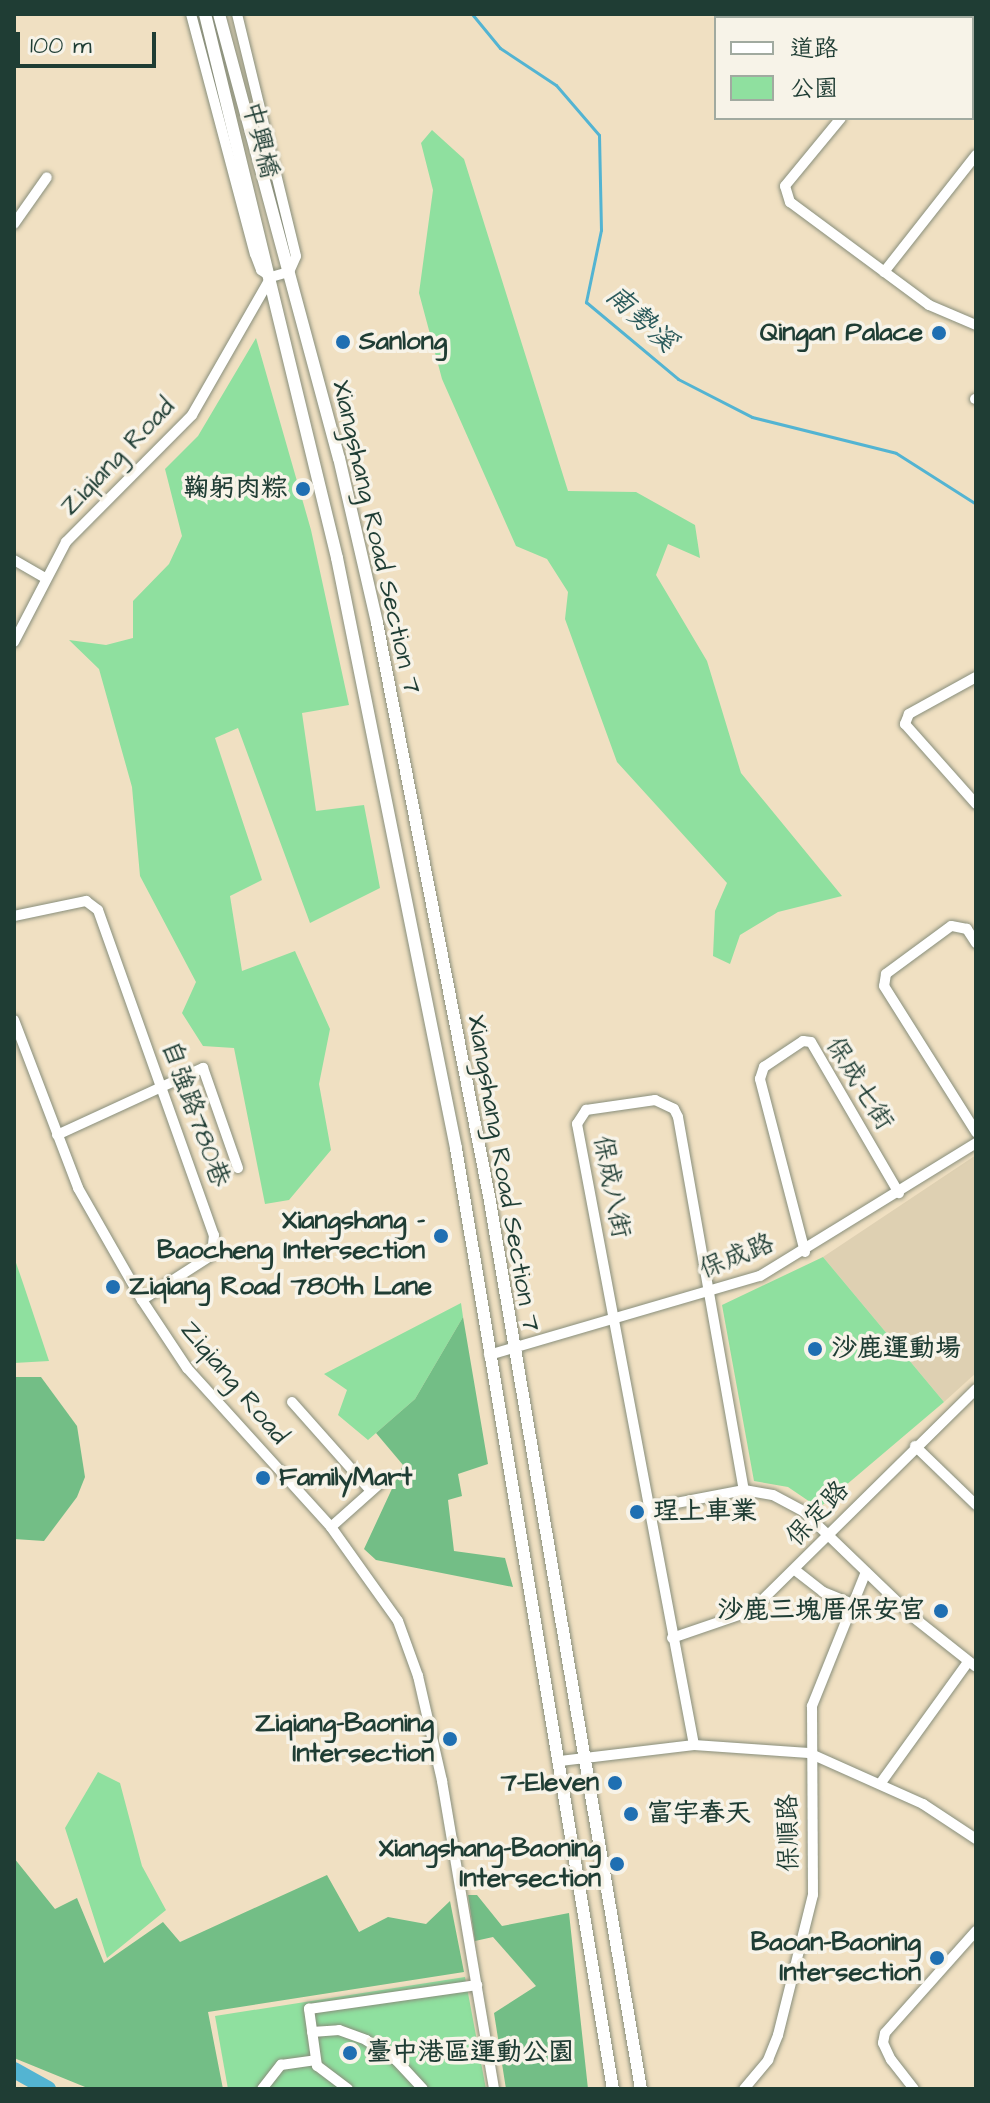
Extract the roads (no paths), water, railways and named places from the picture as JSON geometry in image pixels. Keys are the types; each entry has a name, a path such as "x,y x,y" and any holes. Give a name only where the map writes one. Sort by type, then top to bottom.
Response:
{"main road":[{"name":"中興橋","path":"205,14 271,277"},
{"name":"中興橋","path":"219,14 289,272"},
{"name":"Xiangshang Road Section 7","path":"289,272 375,610 489,1196 511,1348 641,2089"},
{"name":"Xiangshang Road Section 7","path":"271,277 363,675 456,1148 613,2089"}],"street":[{"path":"191,14 255,254 261,270 271,277 289,272 296,256 293,232 237,14"},
{"path":"837,120 785,186 790,202 940,311 974,321"},
{"path":"884,272 976,155"},
{"path":"14,224 47,177"},
{"name":"Ziqiang Road","path":"14,642 44,577 83,524 192,415 271,277"},
{"path":"14,560 44,577"},
{"path":"973,797 905,724 909,714 976,677"},
{"name":"自強路780巷","path":"14,916 86,901 98,910 161,1083 215,1245 212,1255 142,1300"},
{"path":"976,943 967,929 951,926 886,974 884,986 976,1132"},
{"name":"Ziqiang Road","path":"14,1020 78,1188 142,1300 187,1368 331,1527 398,1621 418,1676 442,1781 494,2089"},
{"name":"保成七街","path":"805,1252 760,1079 764,1067 803,1041 811,1042 899,1193"},
{"path":"57,1135 161,1083 203,1068 238,1168"},
{"name":"保成八街","path":"694,1745 577,1124 586,1110 655,1100 674,1109 744,1490"},
{"name":"保成路","path":"489,1355 760,1276 805,1252 976,1143"},
{"name":"保定路","path":"672,1638 751,1611 976,1389"},
{"path":"292,1402 370,1490"},
{"path":"915,1446 976,1505"},
{"path":"331,1527 384,1480"},
{"path":"650,1508 744,1490 773,1495 803,1511 866,1572 972,1664 880,1784"},
{"path":"795,1570 823,1592 857,1606"},
{"name":"保順路","path":"744,2089 768,2060 778,2035 813,1895 809,1753 812,1706 819,1680 857,1606 866,1572"},
{"path":"560,1761 694,1745 809,1753 923,1804 976,1839"},
{"path":"914,2089 891,2060 883,2043 885,2033 976,1931"},
{"path":"348,2089 316,2060 309,2009 477,1985"},
{"path":"312,2032 339,2030 366,2040 397,2061 423,2089"},
{"path":"262,2089 281,2065 316,2060"}],"waterway":[{"name":"南勢溪","path":"472,14 500,48 556,85 599,135 601,230 586,302 678,379 752,417 896,453 976,504"},
{"path":"14,2070 48,2089"}],"place":[{"name":"Qingan Palace","path":"939,333"},
{"name":"Sanlong","path":"343,342"},
{"name":"鞠躬肉粽","path":"303,489"},
{"name":"Xiangshang - Baocheng Intersection","path":"441,1236"},
{"name":"Ziqiang Road 780th Lane","path":"113,1287"},
{"name":"沙鹿運動場","path":"815,1349"},
{"name":"FamilyMart","path":"263,1478"},
{"name":"珵上車業","path":"637,1512"},
{"name":"沙鹿三塊厝保安宮","path":"941,1611"},
{"name":"Ziqiang-Baoning Intersection","path":"450,1739"},
{"name":"7-Eleven","path":"615,1783"},
{"name":"富宇春天","path":"631,1814"},
{"name":"Xiangshang-Baoning Intersection","path":"617,1864"},
{"name":"Baoan-Baoning Intersection","path":"937,1958"},
{"name":"臺中港區運動公園","path":"350,2053"}]}
